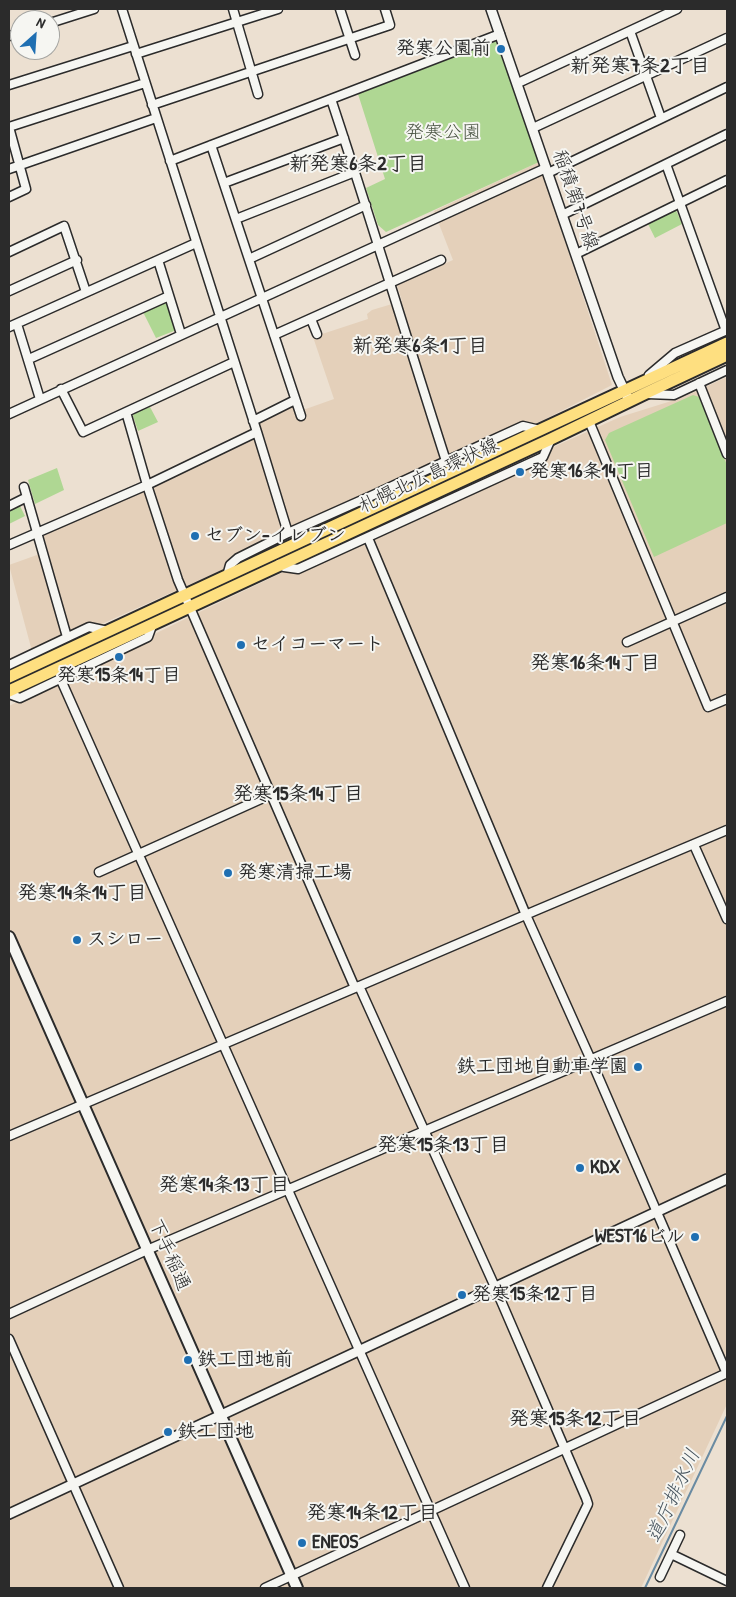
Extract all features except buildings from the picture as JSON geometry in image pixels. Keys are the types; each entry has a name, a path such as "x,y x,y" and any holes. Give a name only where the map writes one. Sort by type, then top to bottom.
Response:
{"main road":[{"name":"札幌北広島環状線","path":"9,692 153,623 227,576 540,430 627,396 727,343"},
{"name":"札幌北広島環状線","path":"641,389 727,355"},
{"name":"札幌北広島環状線","path":"9,677 108,631 279,564 589,421 627,396"},
{"name":"下手稲通","path":"9,937 297,1588"}],"street":[{"path":"60,20 94,9"},
{"path":"122,9 288,533"},
{"path":"233,9 258,94"},
{"path":"136,54 278,9"},
{"path":"340,9 355,55"},
{"path":"152,105 390,26 385,9"},
{"name":"稲積第7号線","path":"491,9 618,378 627,396"},
{"path":"518,83 677,9"},
{"path":"630,31 661,118"},
{"path":"170,161 500,34"},
{"path":"533,128 727,38"},
{"path":"9,85 133,46"},
{"path":"9,197 26,189 9,127 145,83"},
{"path":"9,414 377,244 547,170 727,87"},
{"path":"331,99 446,461"},
{"path":"9,169 156,118"},
{"path":"562,215 727,134"},
{"path":"224,183 344,138"},
{"path":"212,145 301,416"},
{"path":"666,164 727,330 675,353 641,389 664,396 674,394 727,370"},
{"path":"236,219 355,172"},
{"path":"576,254 727,180"},
{"path":"249,259 366,205"},
{"path":"9,252 64,226 86,292"},
{"path":"9,327 196,242"},
{"path":"9,291 76,260"},
{"path":"158,260 181,334"},
{"path":"274,336 440,260"},
{"path":"29,358 169,296"},
{"path":"312,319 317,334"},
{"path":"17,324 29,358 40,399"},
{"path":"61,389 82,432 234,362"},
{"path":"699,383 727,454"},
{"path":"253,421 295,400"},
{"path":"126,412 147,485 188,600 357,987 495,1287 588,1504 547,1588"},
{"path":"589,421 708,707 727,698"},
{"path":"227,576 230,566 238,558 288,533 523,426 540,430"},
{"path":"9,545 147,485 257,432"},
{"path":"279,564 298,569 368,538 543,457 551,439"},
{"path":"24,487 67,637"},
{"path":"9,506 27,497"},
{"path":"265,1588 727,1373 658,1211 526,915 368,538"},
{"path":"627,642 727,597"},
{"path":"9,692 20,698 61,680 148,637 153,623"},
{"path":"9,665 89,627 108,631"},
{"path":"61,680 465,1588"},
{"path":"99,872 272,794"},
{"path":"9,1136 727,830"},
{"path":"694,845 727,919"},
{"path":"9,1314 147,1250 727,1001"},
{"path":"9,1514 727,1179"},
{"path":"9,1339 119,1588"},
{"path":"660,1577 680,1534"},
{"path":"671,1554 727,1580"}],"shaded area":[{"path":"539,162 612,385 520,432 339,517 33,655 9,565 48,551 43,535 262,434 258,423 299,402 303,410 334,399 313,337 368,319 367,314 372,310 402,301 397,285 453,260 434,211"},
{"path":"727,377 727,1404 641,1588 9,1588 9,706 189,617 416,509 620,417 681,398"}],"green space":[{"name":"発寒公園","path":"496,41 539,162 386,232 378,225 366,188 385,179 358,94"},
{"path":"676,210 682,224 655,238 648,224"},
{"path":"165,301 168,303 176,327 174,331 156,338 143,312"},
{"path":"693,395 699,397 727,465 727,523 654,557 605,440 609,433"},
{"path":"150,407 158,422 138,431 133,416 134,413"},
{"path":"57,468 64,490 35,504 28,480"},
{"path":"20,506 25,516 9,524 9,510"}],"waterway":[{"name":"道庁排水川","path":"645,1588 727,1416"}],"place":[{"name":"発寒公園前","path":"501,49"},
{"name":"発寒16条14丁目","path":"520,472"},
{"name":"セブン-イレブン","path":"195,536"},
{"name":"セイコーマート","path":"241,645"},
{"name":"発寒15条14丁目","path":"119,657"},
{"name":"発寒清掃工場","path":"228,873"},
{"name":"スシロー","path":"77,940"},
{"name":"鉄工団地自動車学園","path":"638,1067"},
{"name":"KDX","path":"580,1168"},
{"name":"WEST16ビル","path":"695,1237"},
{"name":"発寒15条12丁目","path":"462,1295"},
{"name":"鉄工団地前","path":"188,1360"},
{"name":"鉄工団地","path":"168,1432"},
{"name":"ENEOS","path":"302,1543"}],"district":[{"name":"新発寒7条2丁目","path":"640,67"},
{"name":"新発寒6条2丁目","path":"358,165"},
{"name":"新発寒6条1丁目","path":"420,347"},
{"name":"発寒16条14丁目","path":"595,664"},
{"name":"発寒15条14丁目","path":"298,795"},
{"name":"発寒14条14丁目","path":"82,894"},
{"name":"発寒15条13丁目","path":"443,1146"},
{"name":"発寒14条13丁目","path":"224,1186"},
{"name":"発寒15条12丁目","path":"575,1420"},
{"name":"発寒14条12丁目","path":"372,1514"}]}
